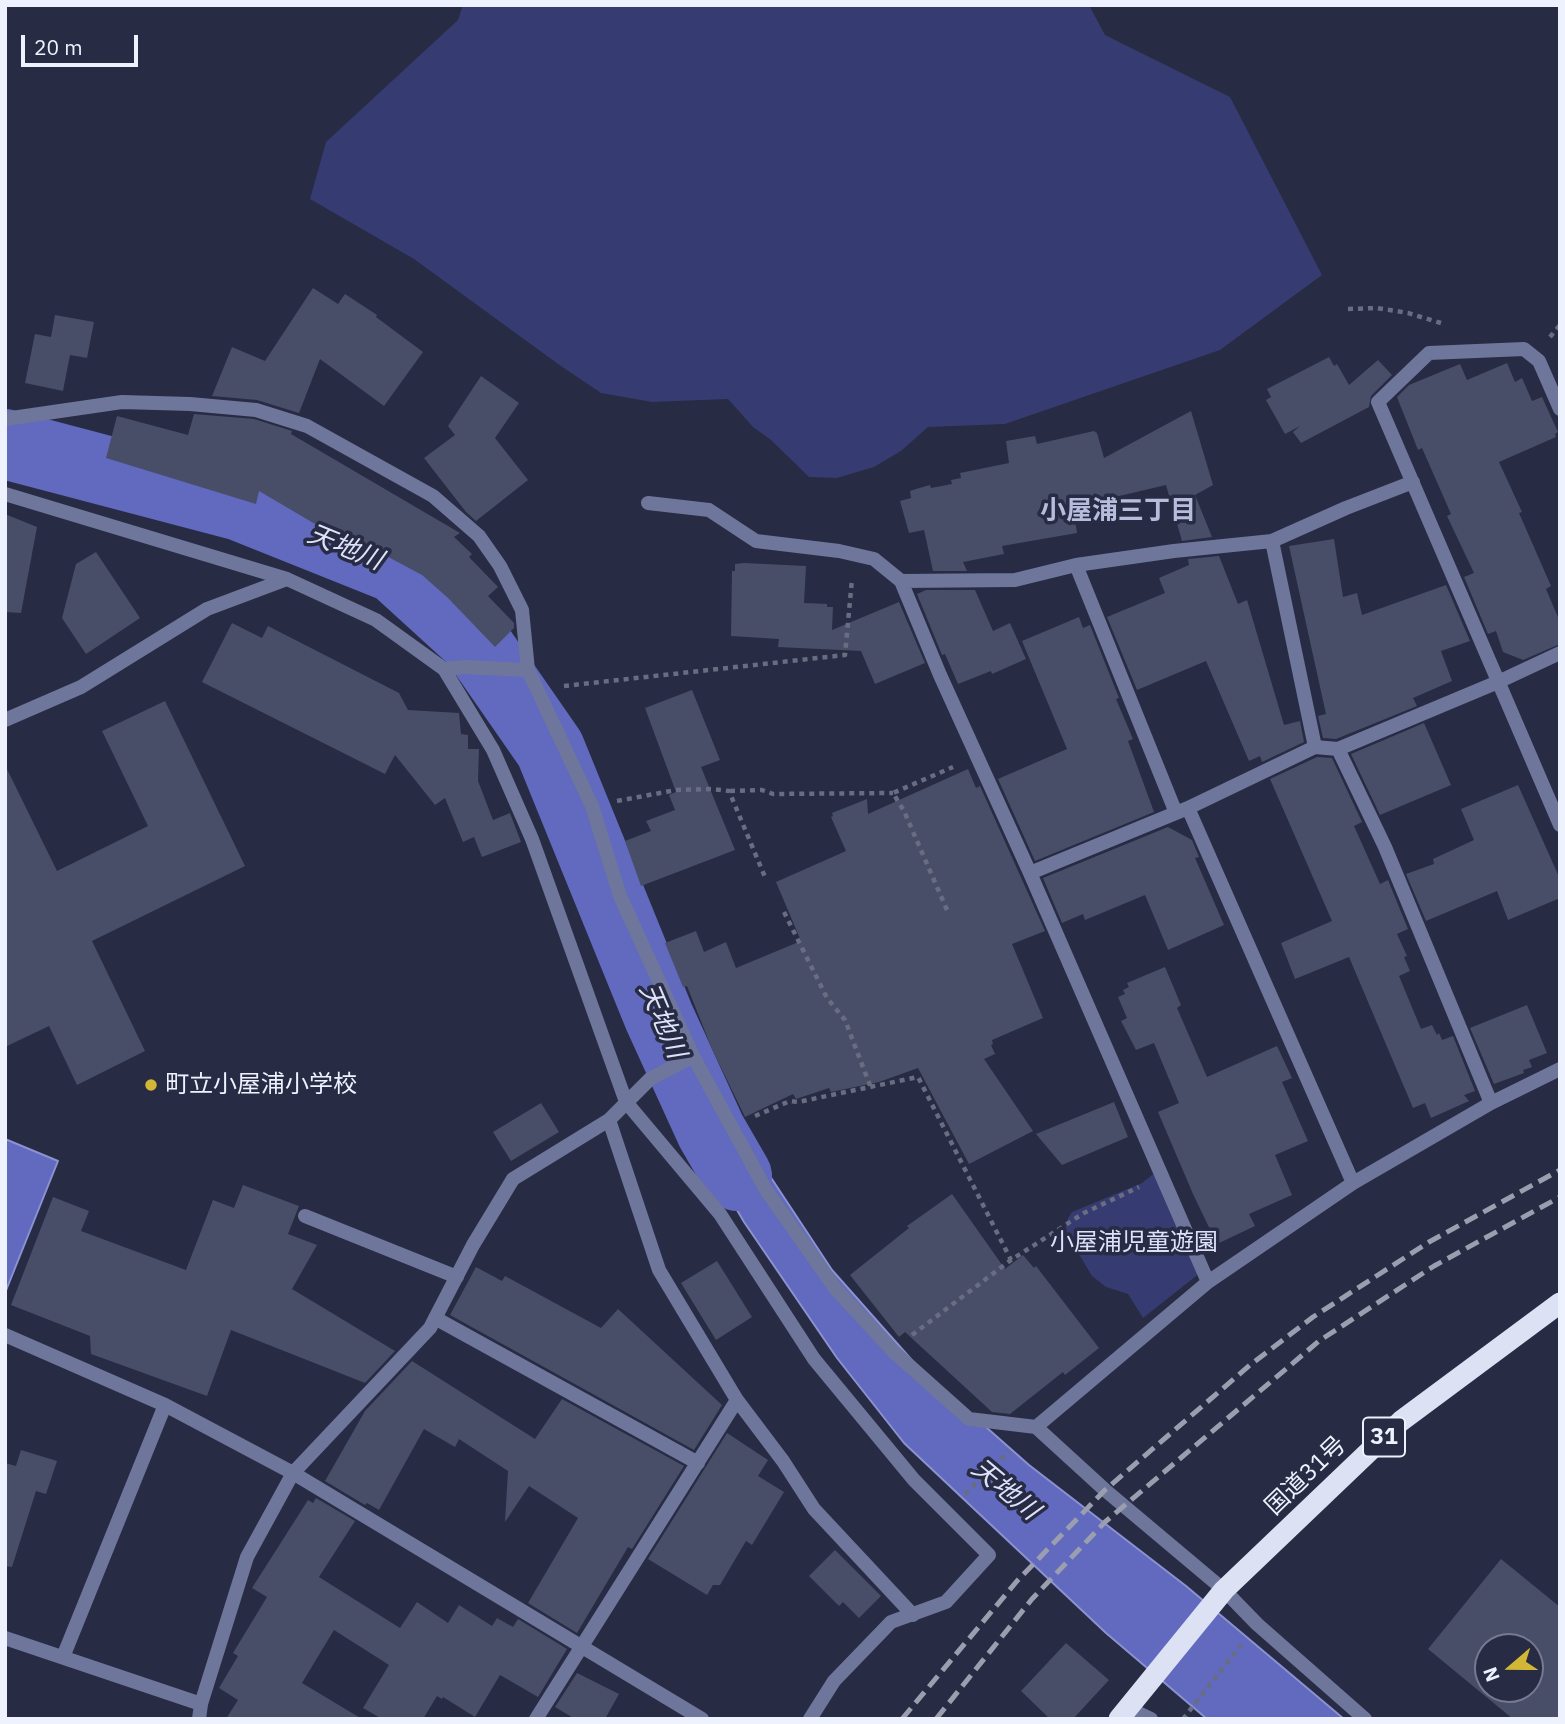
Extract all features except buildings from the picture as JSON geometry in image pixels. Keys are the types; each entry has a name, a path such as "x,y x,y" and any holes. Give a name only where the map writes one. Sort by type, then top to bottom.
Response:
{"highway":[{"name":"国道31号","path":"1124,1713 1220,1595 1401,1420 1560,1303"}],"street":[{"path":"1560,409 1539,361 1524,349 1429,353 1378,402 1560,825"},
{"path":"5,419 122,402 256,410 307,426 433,496 479,536 500,566 522,610 528,670 592,806 620,896 693,1056 766,1190 835,1288 894,1352 969,1419 1036,1427 1220,1595 1365,1719"},
{"path":"901,581 1015,580 1076,565 1272,541 1413,482"},
{"path":"5,494 287,579 376,620 444,669 493,750 532,839 626,1102 720,1214 814,1359 914,1480 989,1555 946,1602 891,1622 834,1682 810,1719"},
{"path":"648,503 709,510 756,541 839,551 874,559 901,581 1208,1282"},
{"path":"1272,541 1315,747"},
{"path":"1076,565 1182,810 1353,1183"},
{"path":"5,720 82,687 207,609 287,579"},
{"path":"1030,873 1182,810 1315,747 1338,749 1560,653"},
{"path":"444,669 464,667 528,670"},
{"path":"1338,749 1385,847 1491,1103"},
{"path":"5,1638 63,1657 200,1711 247,1557 293,1473 430,1328 513,1179 609,1120 650,1079 693,1056"},
{"path":"1036,1427 1208,1282 1353,1183 1491,1103 1560,1069"},
{"path":"609,1120 659,1270 737,1400 783,1461 814,1509 913,1615"},
{"path":"305,1216 457,1277"},
{"path":"435,1318 698,1463"},
{"path":"6,1336 165,1405 293,1473 702,1719"},
{"path":"536,1719 737,1400"},
{"path":"63,1657 165,1405"},
{"path":"1124,1713 1151,1719"}],"path":[{"path":"1348,309 1377,308 1408,313 1450,326 1491,350"},
{"path":"538,688 845,654 852,577"},
{"path":"592,806 676,790 762,790 773,794 893,793 976,756"},
{"path":"729,791 765,877"},
{"path":"893,793 904,811 947,910"},
{"path":"784,912 827,998 845,1020 871,1088"},
{"path":"732,1126 790,1101 798,1102 918,1077 1011,1260"},
{"path":"894,1352 909,1337 1011,1260 1084,1213 1162,1177"},
{"path":"964,1494 993,1464"},
{"path":"1183,1719 1257,1624"}],"green space":[{"path":"463,5 1089,5 1105,35 1230,97 1322,275 1220,350 1005,424 928,427 901,451 874,467 837,478 809,477 771,440 753,427 728,399 652,402 601,393 414,259 310,199 326,142 458,20"},
{"name":"小屋浦児童遊園","path":"1157,1171 1200,1273 1143,1318 1128,1294 1106,1287 1092,1276 1065,1231 1072,1212 1142,1183"}],"water":[{"path":"712,1080 762,1164 832,1270 918,1367 1029,1465 1186,1586 1344,1719 1207,1719 1106,1633 904,1443 837,1358 744,1222 673,1101"},
{"path":"5,1139 58,1161 5,1293"}],"waterway":[{"name":"天地川","path":"5,444 240,506 395,568 475,641 550,749 659,1017 711,1131 737,1176"}],"railway":[{"path":"902,1719 1017,1581 1105,1490 1250,1365 1313,1317 1429,1242 1560,1170"},
{"path":"936,1719 1032,1599 1105,1522 1319,1341 1434,1266 1560,1197"}],"place":[{"name":"町立小屋浦小学校","path":"151,1085"}],"district":[{"name":"小屋浦三丁目","path":"1118,511"}]}
